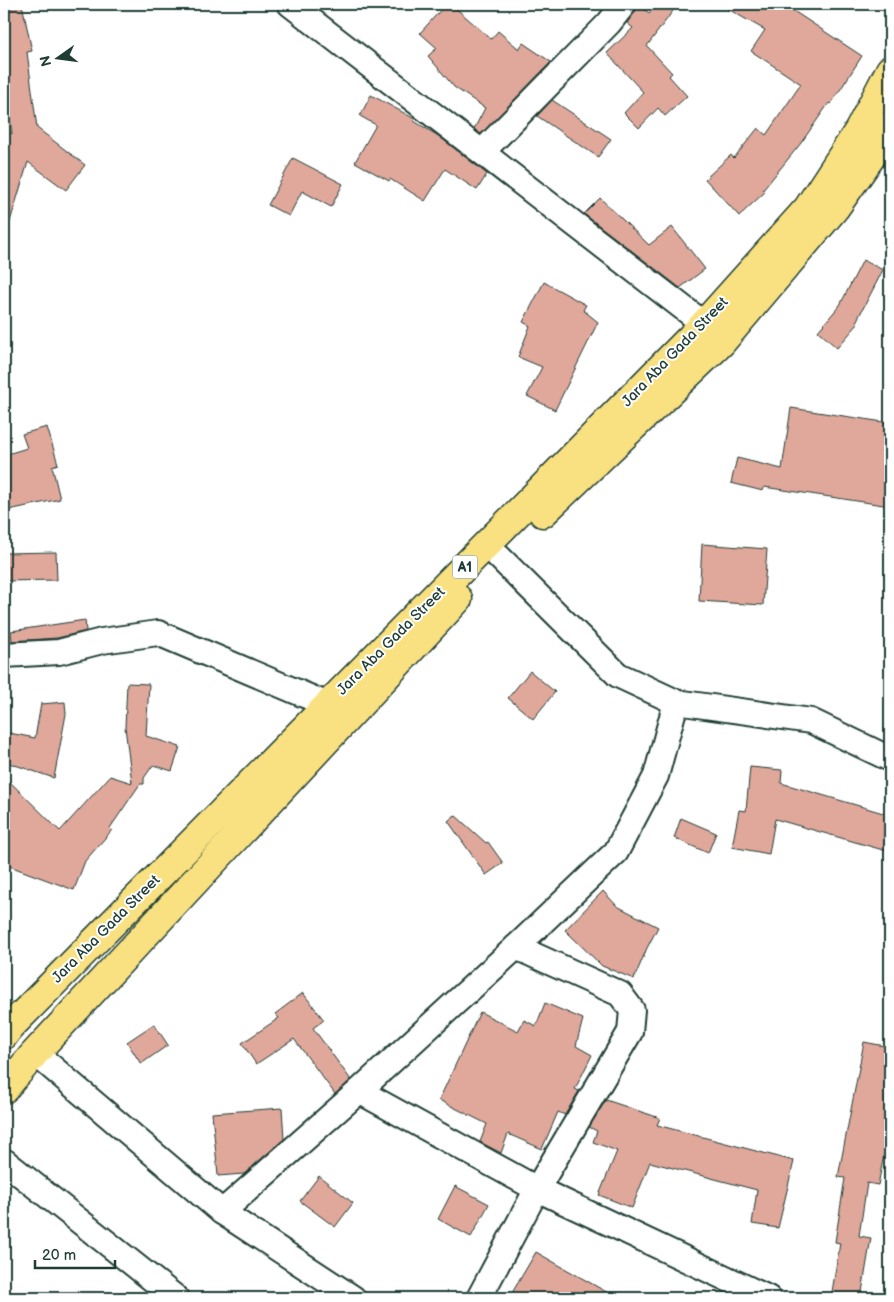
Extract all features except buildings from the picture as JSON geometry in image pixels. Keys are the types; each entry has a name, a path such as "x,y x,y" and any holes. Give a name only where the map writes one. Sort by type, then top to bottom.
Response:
{"main road":[{"name":"Jara Aba Gada Street","path":"4,1089 35,1053 498,556 721,343 835,208 881,135 890,70"},
{"name":"Jara Aba Gada Street","path":"4,1035 704,324 808,208 881,135"}],"street":[{"path":"290,4 704,324"},
{"path":"482,152 608,23 624,4"},
{"path":"498,556 618,675 676,702 810,721 890,759"},
{"path":"4,655 60,652 102,641 158,633 328,705"},
{"path":"222,1212 359,1091 616,852 656,776 676,702"},
{"path":"479,1298 537,1189 630,1032 632,1010 620,994 516,947"},
{"path":"35,1053 222,1212 353,1298"},
{"path":"359,1091 537,1189 768,1298"},
{"path":"4,1162 176,1298"}]}
